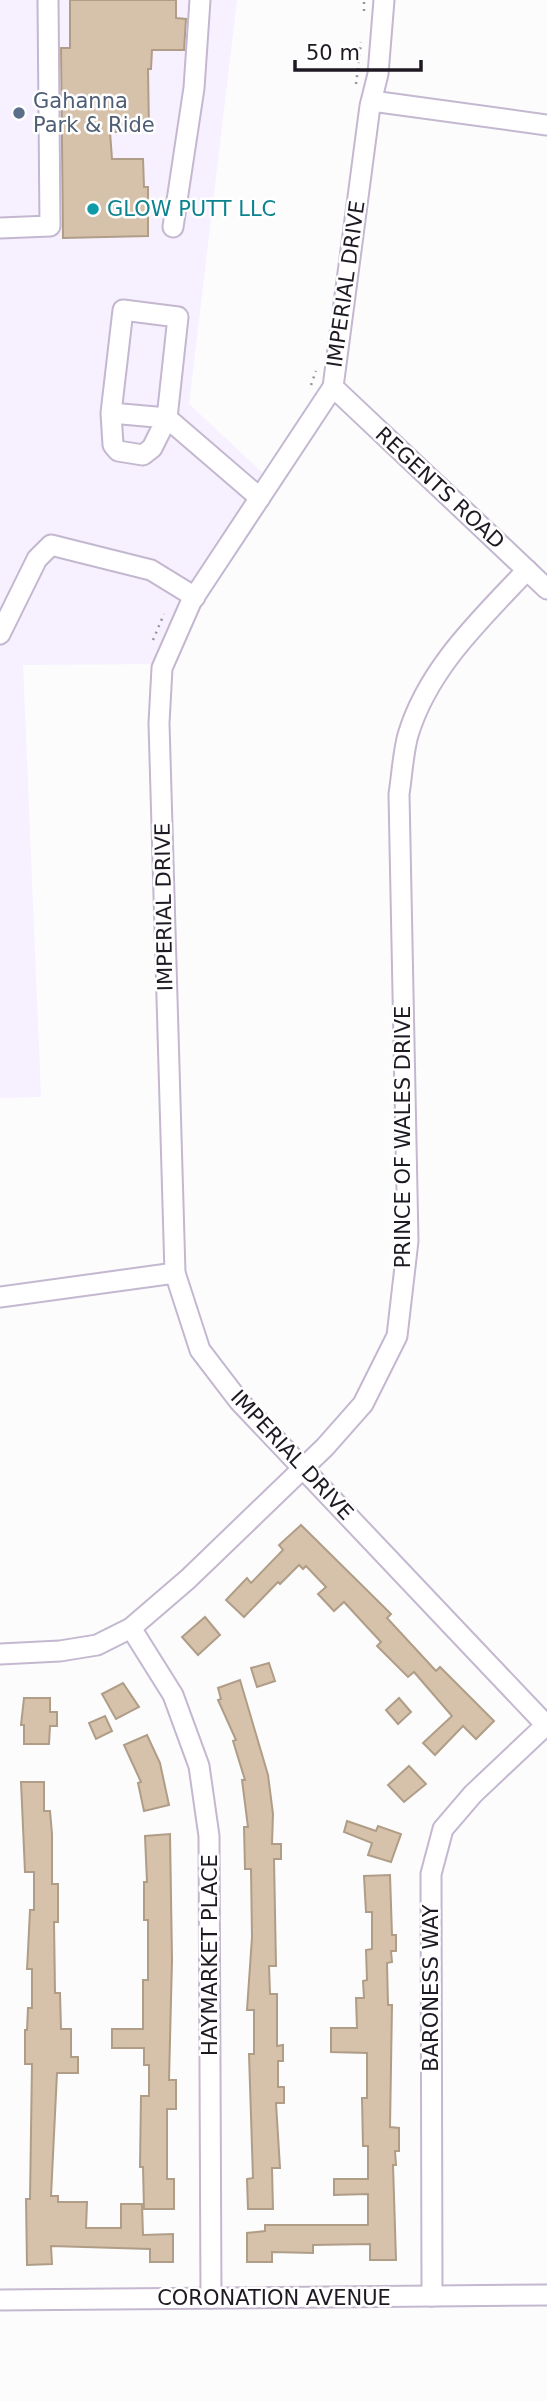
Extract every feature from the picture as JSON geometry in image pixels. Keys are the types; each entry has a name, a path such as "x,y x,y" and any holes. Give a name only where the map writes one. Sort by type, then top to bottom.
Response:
{"street":[{"path":"0,228 50,226 48,0"},
{"path":"173,227 194,88 200,0"},
{"name":"IMPERIAL DRIVE","path":"384,0 379,74 372,101 333,387 195,597 162,668 159,723 175,1273 200,1350 239,1401 547,1725"},
{"path":"372,101 547,125"},
{"path":"123,310 178,317 167,418 152,448 143,455 118,451 113,445 111,413 123,310"},
{"name":"REGENTS ROAD","path":"333,387 547,589"},
{"path":"111,413 167,418 260,498"},
{"path":"0,634 37,559 51,545 151,570 195,597"},
{"name":"PRINCE OF WALES DRIVE","path":"0,1654 60,1651 97,1645 131,1628 188,1579 304,1468 363,1404 397,1336 408,1241 399,794 408,735 434,676 474,626 527,570"},
{"path":"0,1297 175,1273"},
{"name":"HAYMARKET PLACE","path":"131,1628 173,1695 199,1766 209,1836 211,2298"},
{"name":"BARONESS WAY","path":"432,2296 431,1874 443,1829 473,1794 547,1725"},
{"name":"CORONATION AVENUE","path":"0,2300 547,2295"}],"path":[{"path":"363,17 364,0"},
{"path":"355,88 362,35"},
{"path":"307,393 316,368"},
{"path":"152,645 167,610"}],"shaded area":[{"path":"0,0 237,0 189,404 265,475 159,664 23,665 41,1097 0,1098"}],"building":[{"path":"70,0 176,0 176,18 186,19 184,50 152,50 151,69 148,69 149,131 110,132 112,159 143,159 144,187 148,187 148,236 63,238 61,48 70,48"},
{"path":"301,1525 391,1614 387,1618 436,1671 440,1667 494,1721 476,1739 463,1726 435,1755 423,1743 452,1716 414,1672 408,1677 377,1646 381,1642 344,1602 334,1611 318,1594 326,1587 306,1566 303,1569 299,1565 280,1584 278,1582 244,1617 226,1600 247,1578 251,1583 283,1550 279,1545"},
{"path":"205,1617 220,1635 198,1655 182,1637"},
{"path":"269,1663 275,1681 257,1687 251,1668"},
{"path":"240,1680 268,1775 273,1814 272,1844 281,1844 281,1859 274,1859 276,1966 269,1966 270,1994 277,1994 277,2046 283,2045 283,2061 278,2061 278,2087 284,2087 284,2103 276,2103 280,2168 272,2168 273,2209 248,2209 247,2179 253,2178 249,2054 254,2054 254,2010 247,2010 252,1937 251,1869 245,1869 244,1827 248,1827 242,1780 245,1780 233,1741 236,1740 218,1700 221,1699 218,1688"},
{"path":"123,1683 139,1707 116,1719 102,1694"},
{"path":"24,1698 50,1698 50,1712 57,1712 57,1726 50,1726 49,1744 24,1744 24,1725 21,1725"},
{"path":"399,1698 411,1712 398,1724 386,1710"},
{"path":"105,1716 112,1731 96,1739 89,1723"},
{"path":"147,1735 160,1763 169,1805 144,1811 138,1783 141,1782 124,1745"},
{"path":"409,1766 426,1784 404,1802 388,1785"},
{"path":"21,1782 44,1782 44,1811 50,1811 52,1834 52,1884 58,1884 58,1922 54,1922 55,1993 60,1993 61,2029 71,2029 71,2057 78,2057 78,2073 57,2073 51,2196 58,2196 58,2202 87,2202 86,2228 121,2228 121,2204 142,2204 143,2235 173,2234 173,2262 150,2262 150,2249 51,2246 52,2264 27,2265 26,2199 30,2199 32,2064 25,2064 25,2030 28,2008 32,2008 32,1969 27,1969 30,1910 34,1910 34,1872 25,1872"},
{"path":"347,1821 376,1831 378,1826 401,1834 391,1862 368,1855 372,1843 344,1832"},
{"path":"170,1834 172,1960 169,2080 176,2080 176,2109 167,2109 167,2179 174,2179 174,2209 144,2209 143,2167 140,2167 141,2096 149,2096 149,2065 144,2065 144,2048 112,2048 112,2029 143,2029 143,1980 148,1980 148,1920 144,1920 144,1882 147,1882 145,1836"},
{"path":"390,1875 392,1935 396,1935 396,1951 391,1951 392,1962 387,1963 388,2005 392,2005 390,2127 399,2128 399,2151 395,2151 396,2165 393,2165 396,2260 370,2260 370,2244 313,2245 313,2253 272,2252 272,2262 247,2262 247,2233 265,2231 265,2225 368,2225 368,2194 334,2195 334,2179 368,2179 368,2146 363,2146 362,2098 367,2098 367,2053 331,2052 331,2028 357,2028 356,1998 364,1998 363,1981 367,1980 366,1950 372,1949 372,1912 366,1912 364,1876"}],"place":[{"name":"Gahanna Park & Ride","path":"19,113"},
{"name":"GLOW PUTT LLC","path":"93,209"}]}
